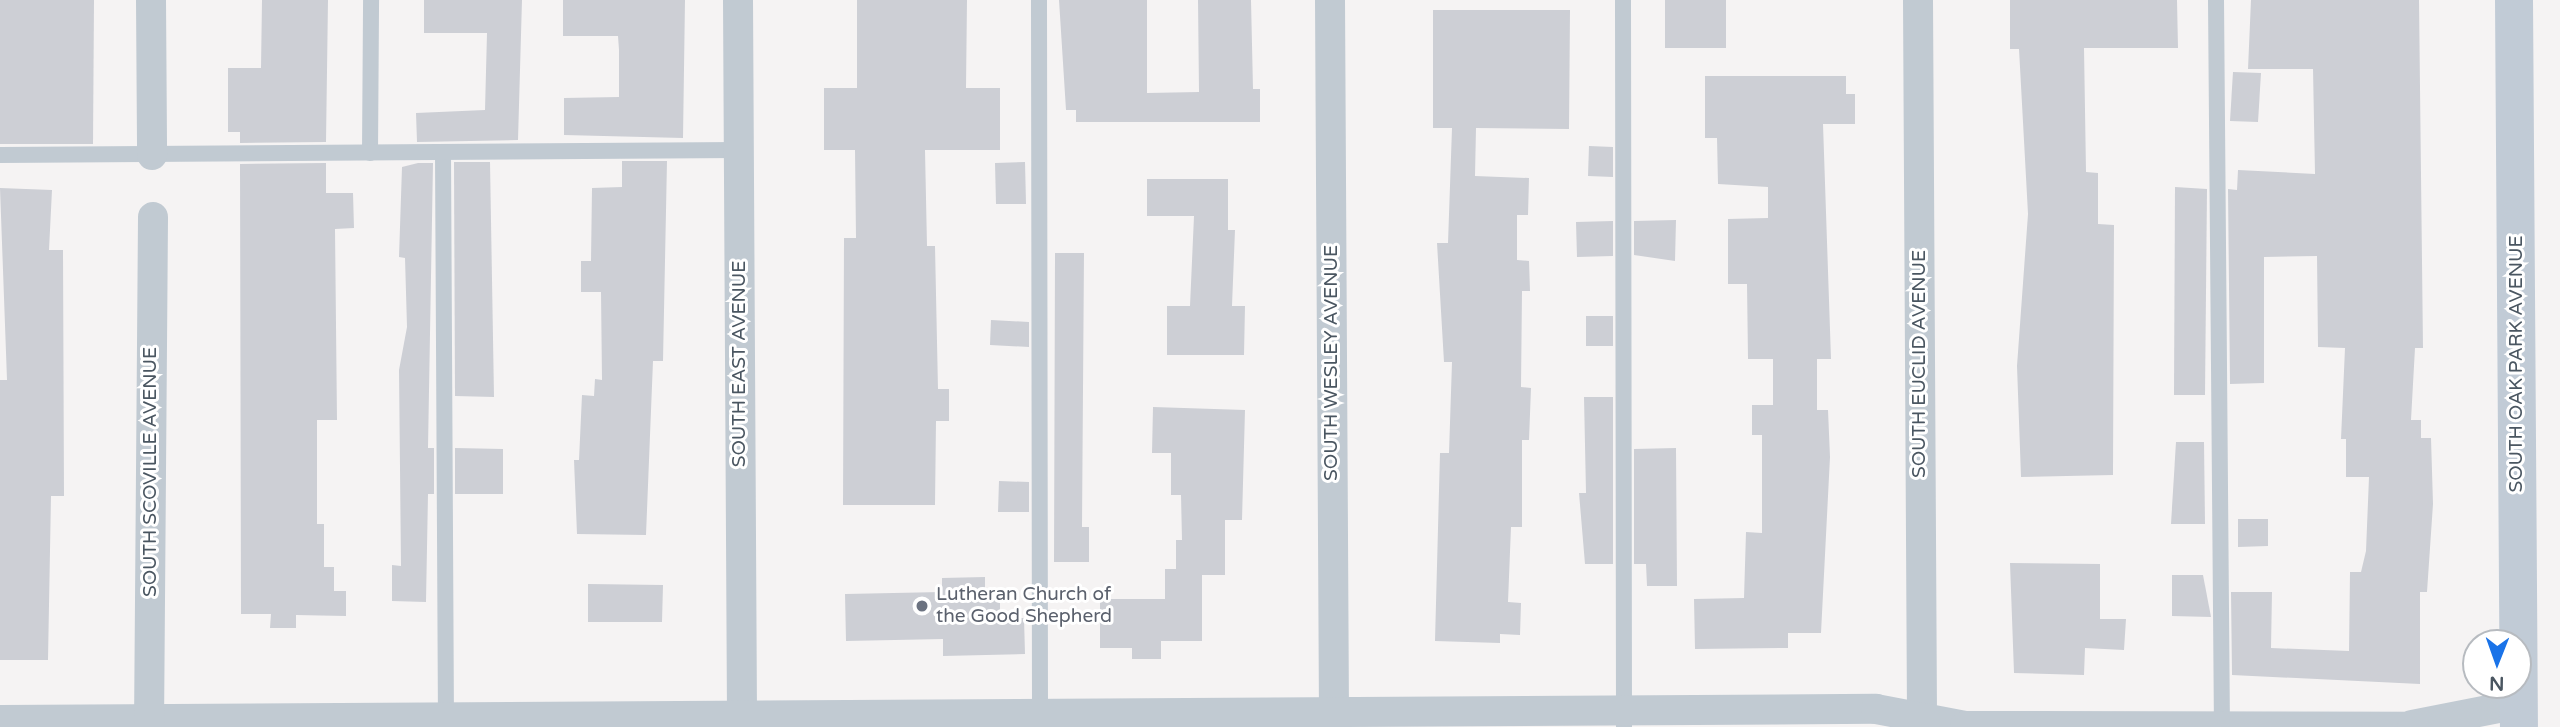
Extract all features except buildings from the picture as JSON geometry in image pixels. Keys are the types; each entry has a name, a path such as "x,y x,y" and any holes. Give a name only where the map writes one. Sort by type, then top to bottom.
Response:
{"street":[{"path":"151,0 152,155"},
{"name":"SOUTH EAST AVENUE","path":"738,0 742,722"},
{"name":"SOUTH WESLEY AVENUE","path":"1330,0 1334,719"},
{"name":"SOUTH EUCLID AVENUE","path":"1918,0 1922,722"},
{"name":"SOUTH OAK PARK AVENUE","path":"2514,0 2519,715"},
{"name":"SOUTH SCOVILLE AVENUE","path":"149,723 153,217"},
{"path":"0,720 149,723 1624,719 1876,709 1922,722 1965,726 2417,726 2519,715"}],"lane":[{"path":"370,153 371,0"},
{"path":"1039,0 1040,720"},
{"path":"1623,0 1624,719"},
{"path":"2216,0 2222,726"},
{"path":"0,155 739,150"},
{"path":"443,152 446,722"}],"place":[{"name":"Lutheran Church of the Good Shepherd","path":"922,606"}]}
